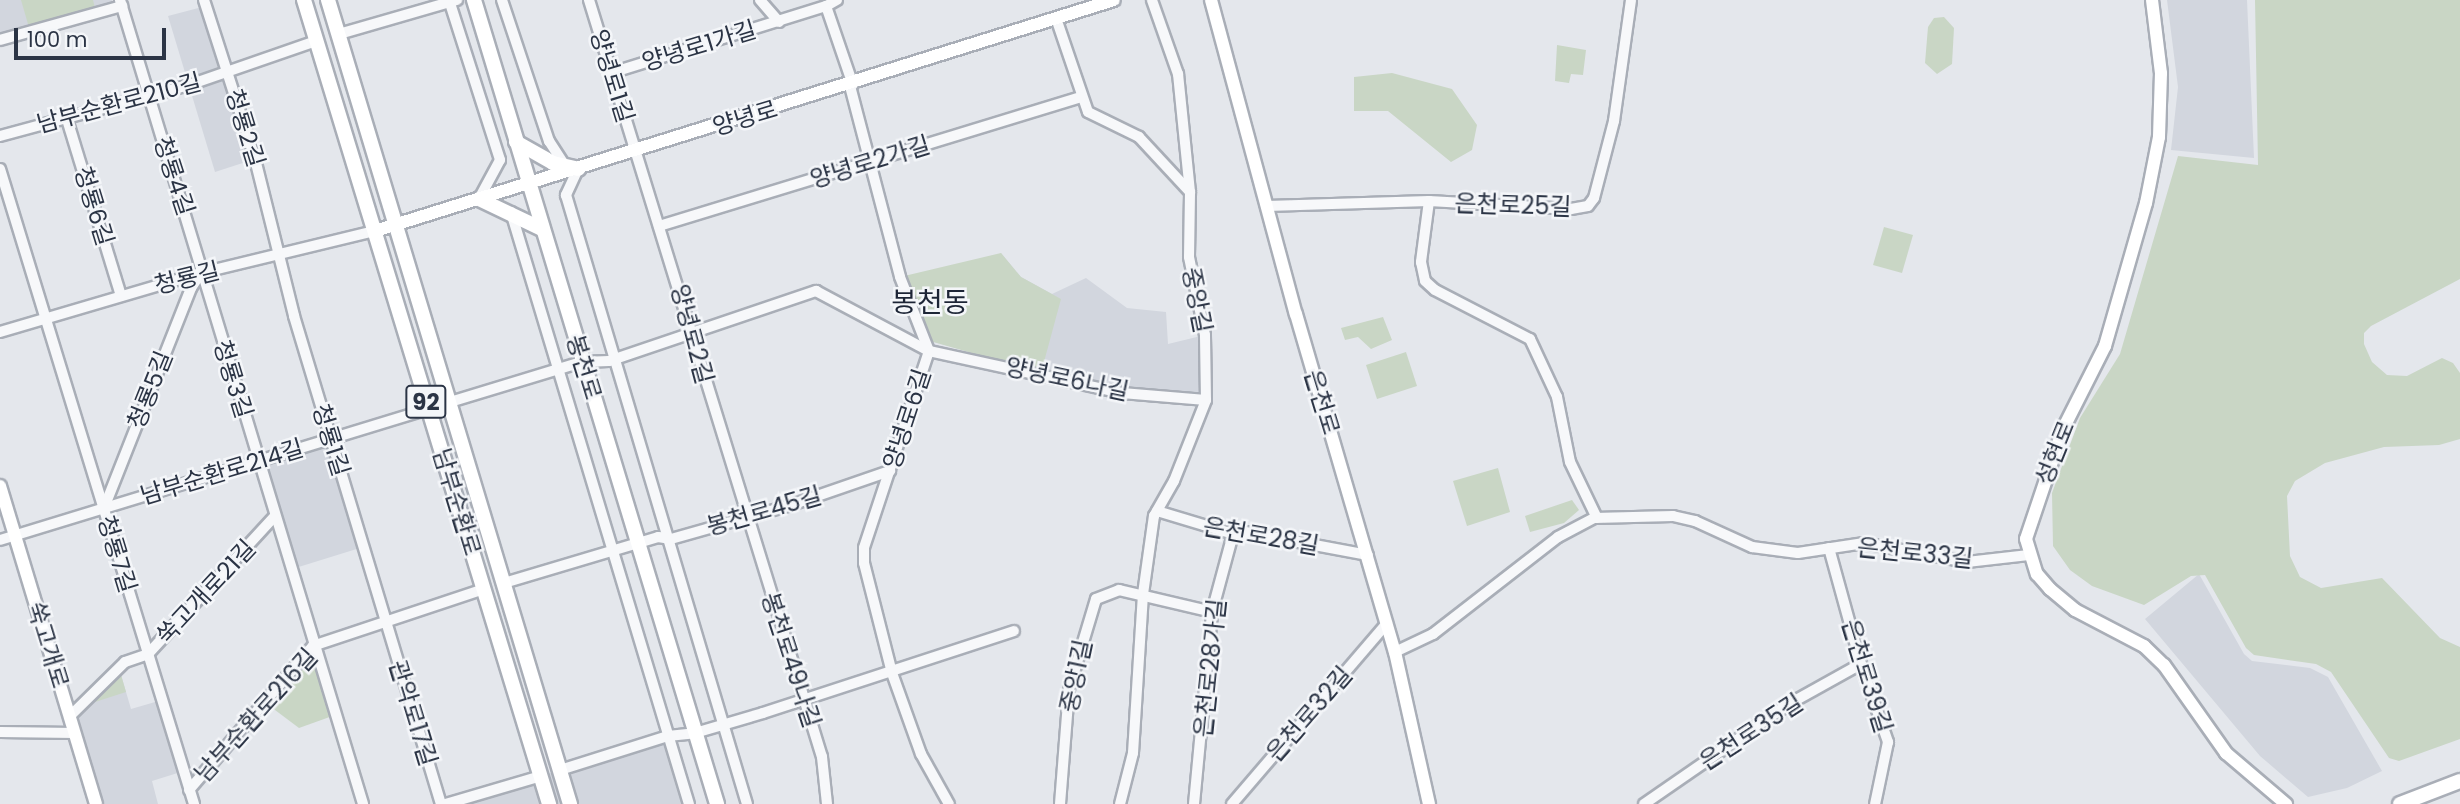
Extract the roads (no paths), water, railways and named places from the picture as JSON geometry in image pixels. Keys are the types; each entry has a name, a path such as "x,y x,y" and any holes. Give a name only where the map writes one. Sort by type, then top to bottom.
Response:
{"main road":[{"name":"남부순환로","path":"304,0 550,804"},
{"name":"남부순환로","path":"328,0 398,224 570,804"},
{"name":"봉천로","path":"474,0 717,804"},
{"name":"양녕로","path":"375,231 529,184 573,167 634,152 1057,21 1114,0"},
{"name":"은천로","path":"1211,0 1395,652 1429,804"},
{"name":"성현로","path":"2029,555 2026,539 2030,516 2063,429 2105,346 2146,202 2159,137 2161,86 2151,0"},
{"path":"516,142 573,167"},
{"path":"479,199 510,211 542,229"},
{"path":"412,358 427,367 436,352"},
{"path":"433,424 441,411 455,418"},
{"name":"쑥고개로","path":"0,486 96,804"},
{"path":"2029,555 2038,574 2067,603 2144,646 2164,665 2226,753 2286,804"},
{"path":"2400,804 2428,791 2460,781"}],"street":[{"name":"청룡2길","path":"204,0 229,72 281,257"},
{"path":"502,0 549,141 573,167"},
{"name":"양녕로1길","path":"589,0 634,152"},
{"path":"760,0 779,22"},
{"name":"양녕로1가길","path":"611,73 779,22 837,0"},
{"name":"중앙길","path":"1120,804 1133,753 1143,594 1157,511 1174,481 1206,400 1205,335 1189,257 1190,192 1178,74 1152,0"},
{"name":"은천로25길","path":"1267,206 1429,201 1571,209 1588,206 1594,198 1614,121 1631,0"},
{"path":"339,34 452,1 453,15 500,160 479,199"},
{"path":"0,40 121,3"},
{"name":"청룡4길","path":"121,3 201,273"},
{"name":"양녕로6길","path":"826,6 851,85 900,277 929,351 890,471 864,563 892,673 929,775 949,804"},
{"path":"1057,21 1081,97 1097,120 1139,137 1190,192"},
{"name":"남부순환로210길","path":"0,136 229,72 316,41"},
{"name":"양녕로2가길","path":"659,226 1081,97"},
{"name":"청룡6길","path":"66,116 121,296"},
{"name":"양녕로2길","path":"634,152 747,517"},
{"name":"봉천로","path":"573,167 566,195 613,359 671,539 726,724 747,804"},
{"name":"청룡7길","path":"0,169 194,804"},
{"path":"1395,652 1433,634 1558,537 1597,518 1570,462 1557,397 1530,339 1435,290 1426,281 1421,262 1429,201"},
{"name":"봉천로","path":"510,211 689,804"},
{"name":"청룡길","path":"0,332 201,273 281,257 375,231"},
{"name":"청룡1길","path":"281,257 330,439 386,622"},
{"name":"청룡3길","path":"201,273 313,646 345,736 363,804"},
{"name":"청룡5길","path":"103,509 201,273"},
{"name":"양녕로6나길","path":"582,362 613,359 816,291 929,351 1122,393 1206,400"},
{"path":"450,402 582,362"},
{"name":"남부순환로214길","path":"0,540 428,409"},
{"name":"봉천로45길","path":"637,543 658,537 671,539 890,471"},
{"name":"은천로28길","path":"1157,511 1233,534 1245,532 1368,555"},
{"name":"쑥고개로21길","path":"70,716 125,662 148,654 275,516"},
{"name":"은천로33길","path":"1597,518 1673,516 1695,521 1752,547 1798,553 1864,543 1967,562 2029,555"},
{"name":"봉천로49나길","path":"747,517 822,757 827,804"},
{"name":"은천로28가길","path":"1194,804 1212,612 1233,534"},
{"name":"남부순환로","path":"504,583 637,543"},
{"name":"은천로39길","path":"1829,548 1861,664 1888,742 1875,804"},
{"name":"남부순환로216길","path":"190,790 313,646 484,589"},
{"name":"중앙1길","path":"1060,804 1069,688 1094,603 1108,591 1143,594"},
{"path":"1143,594 1212,612"},
{"name":"관악로17길","path":"386,622 443,804"},
{"name":"은천로32길","path":"1232,804 1387,623"},
{"path":"560,770 668,736 695,733 726,724 892,673 1014,631"},
{"name":"은천로35길","path":"1644,804 1790,704 1861,664"},
{"path":"0,732 75,733"},
{"path":"443,804 541,776"}],"district":[{"name":"봉천동","path":"930,303"}]}
